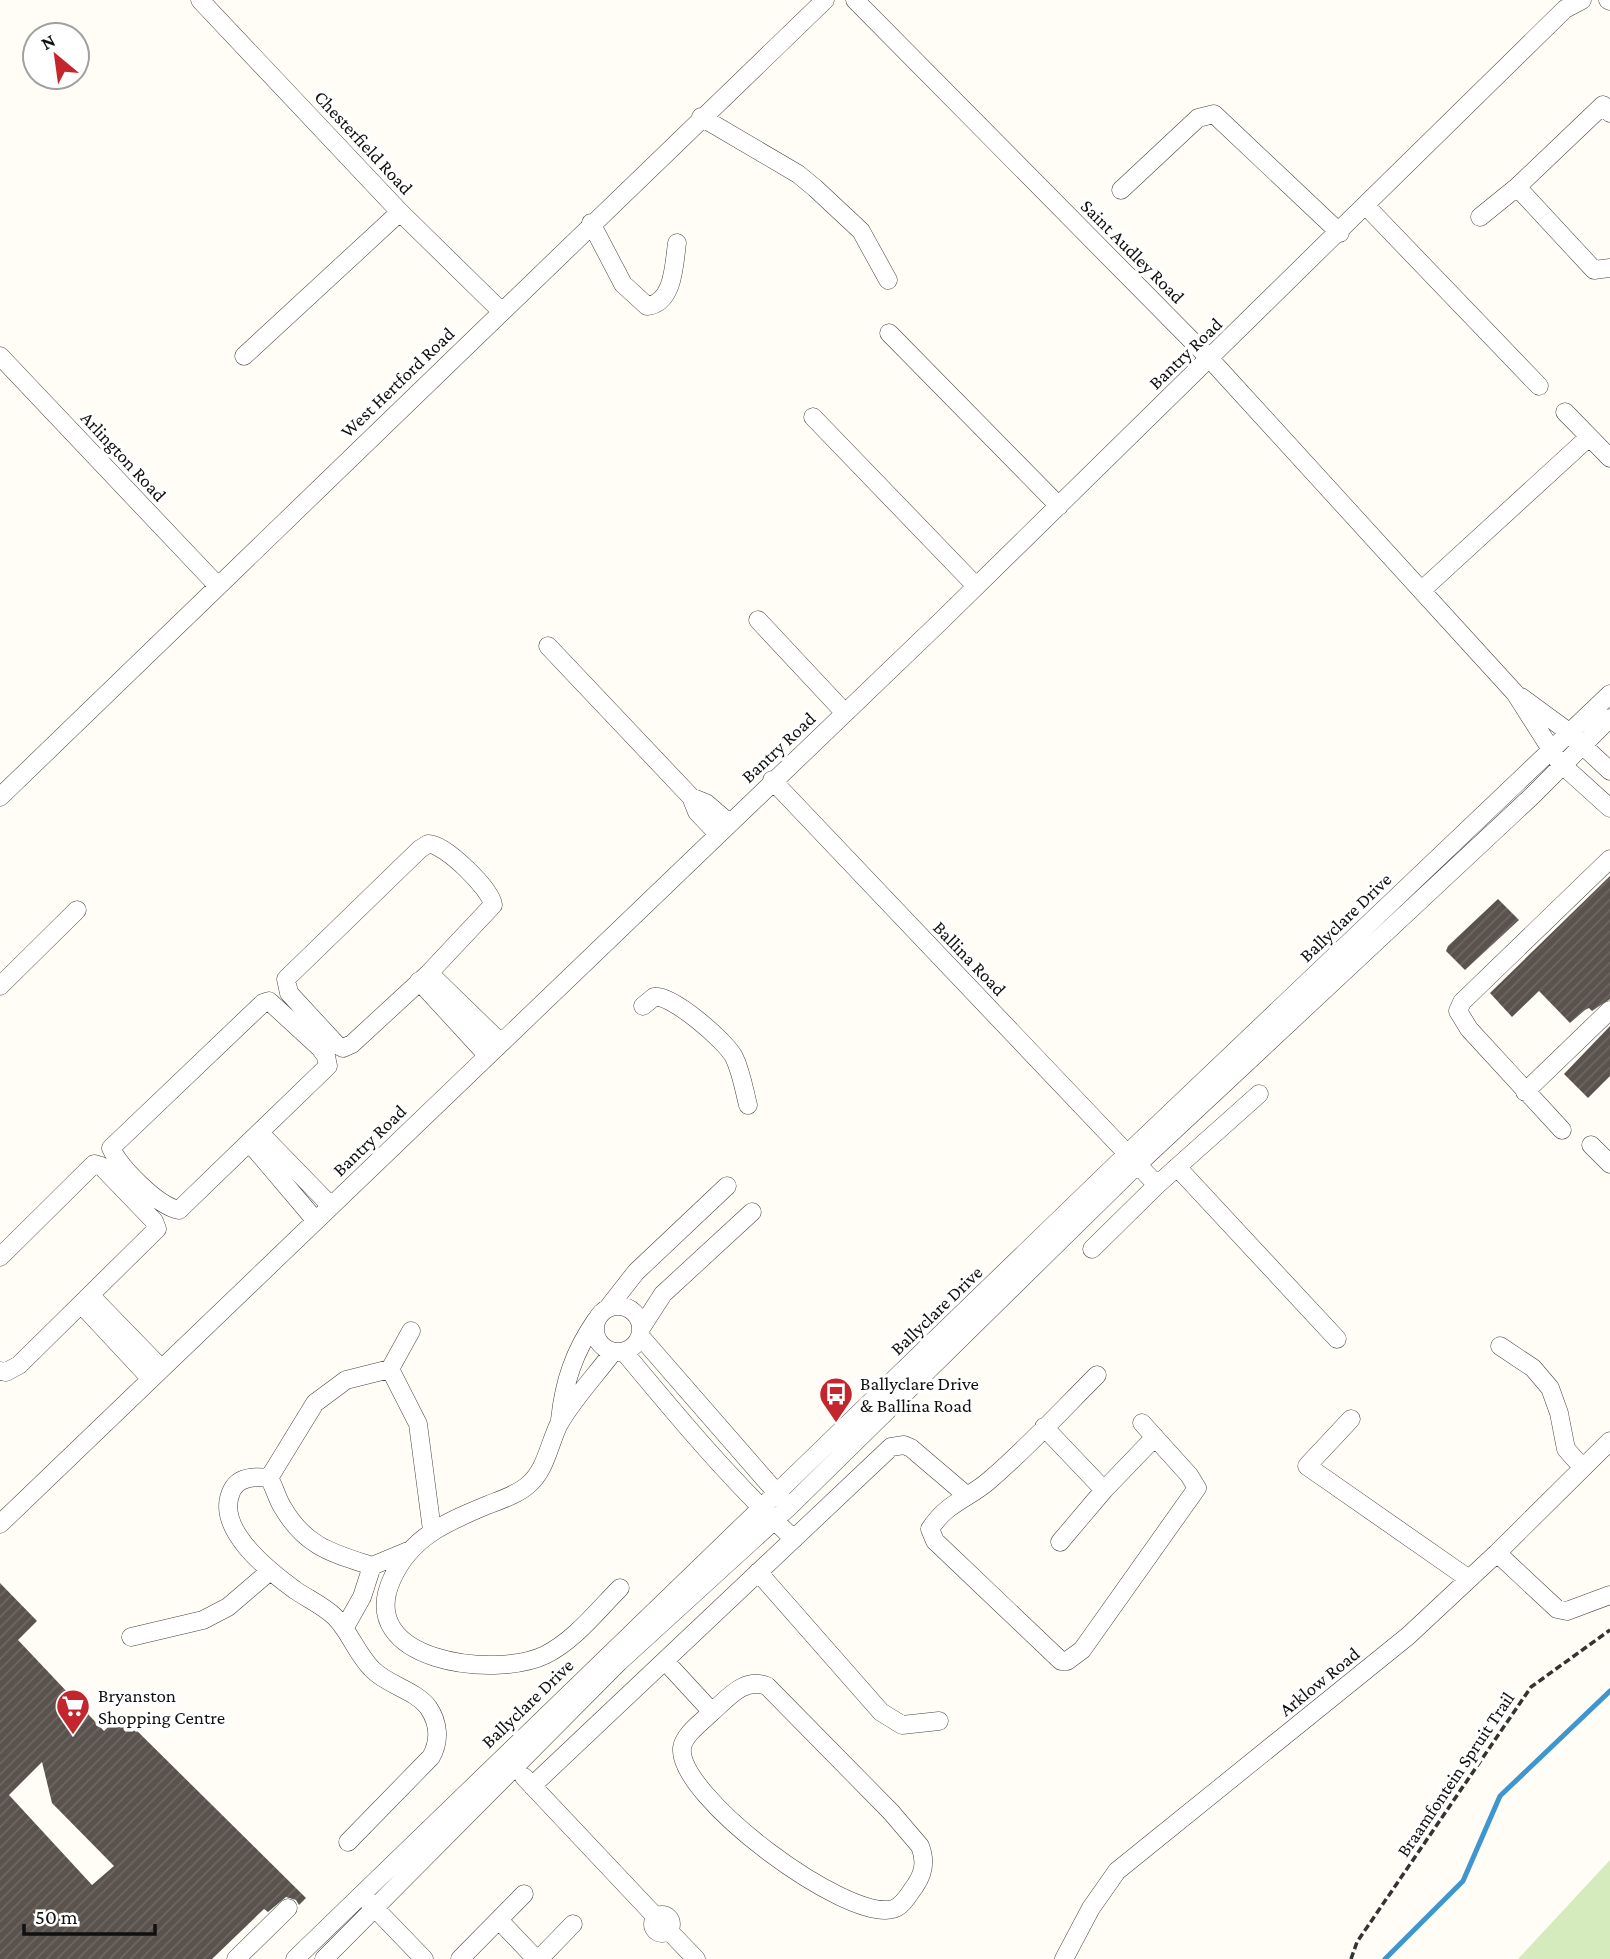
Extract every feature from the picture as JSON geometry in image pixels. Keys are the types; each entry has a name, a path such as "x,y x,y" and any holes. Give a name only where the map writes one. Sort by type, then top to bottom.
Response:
{"street":[{"name":"Chesterfield Road","path":"200,0 400,212 500,311"},
{"name":"West Hertford Road","path":"0,797 591,223 825,0"},
{"name":"Saint Audley Road","path":"855,0 1210,359 1515,693 1562,766 1610,808"},
{"name":"Bantry Road","path":"0,1523 1059,506 1367,207 1565,9 1582,0"},
{"path":"1480,217 1608,106"},
{"path":"1121,190 1198,118 1214,114 1340,233"},
{"path":"701,117 798,174 815,188 861,231 888,280"},
{"path":"1517,187 1594,270 1610,268"},
{"path":"1367,207 1539,386"},
{"path":"244,356 400,212"},
{"path":"591,223 623,284 648,306 661,300 670,287 677,243"},
{"path":"889,333 1059,506"},
{"name":"Arlington Road","path":"0,356 217,585"},
{"path":"1565,412 1610,458"},
{"path":"813,417 976,586"},
{"path":"1422,590 1589,437"},
{"path":"758,620 845,713"},
{"path":"548,646 691,797 706,803 722,828"},
{"name":"Saint Audley Road","path":"1515,693 1569,732 1610,771"},
{"name":"Ballyclare Drive","path":"324,1959 369,1902 508,1761 619,1662 1550,749 1610,694"},
{"name":"Ballyclare Drive","path":"1132,1159 1583,747 1610,718"},
{"name":"Ballina Road","path":"772,780 1157,1185"},
{"path":"436,844 488,892 493,905 424,977 352,1044 342,1048 289,993 284,983 420,849 436,844"},
{"path":"1562,1130 1469,1029 1458,1011 1462,1002 1610,859"},
{"path":"3,977 77,910"},
{"path":"424,977 493,1048"},
{"path":"643,1006 654,997 667,998 716,1036 735,1059 748,1105"},
{"path":"269,1001 320,1048 326,1056 328,1066 254,1138 178,1210 165,1207 116,1158 111,1148 263,1003 269,1001"},
{"path":"1525,1092 1610,1010"},
{"path":"1092,1250 1157,1185 1259,1094"},
{"path":"254,1138 331,1206"},
{"path":"254,1138 316,1221"},
{"path":"1591,1145 1610,1164"},
{"path":"0,1257 94,1164 101,1166 153,1221 157,1229 87,1301 19,1365 6,1372 0,1371"},
{"path":"1177,1167 1337,1339"},
{"path":"269,1478 281,1506 297,1528 319,1549 372,1566 408,1551 432,1530 528,1485 547,1457 560,1424 564,1384 579,1345 636,1272 727,1186"},
{"path":"560,1424 619,1352 637,1343 663,1294 752,1212"},
{"path":"87,1301 156,1374"},
{"path":"794,1539 767,1515 700,1444 619,1352 598,1342 595,1335 601,1314 614,1306 629,1309 636,1314 641,1332 783,1500 811,1524"},
{"path":"269,1478 315,1403 346,1380 390,1369 411,1331"},
{"path":"1500,1346 1533,1368 1550,1388 1559,1413 1566,1449 1583,1467"},
{"path":"390,1369 418,1424 432,1530"},
{"path":"1097,1376 990,1480 965,1494 932,1525 932,1538 1055,1656 1067,1661 1082,1650 1197,1488 1189,1475 1142,1423"},
{"path":"1351,1419 1307,1466 1469,1579"},
{"path":"1044,1427 1104,1490"},
{"path":"1060,1542 1104,1490 1155,1437"},
{"name":"Arklow Road","path":"1064,1959 1091,1908 1117,1871 1408,1636 1610,1441"},
{"path":"532,1786 895,1444 911,1448 965,1494"},
{"path":"269,1478 247,1478 236,1483 229,1495 228,1511 245,1547 270,1571 333,1614 371,1668 394,1686 423,1702 436,1725 437,1746 431,1757 348,1842"},
{"path":"408,1551 392,1579 385,1600 386,1614 402,1640 433,1658 498,1665 544,1656 565,1643 620,1588"},
{"path":"1497,1553 1557,1609 1567,1611 1610,1595"},
{"path":"345,1628 362,1597 372,1566"},
{"path":"131,1637 203,1620 228,1607 270,1571"},
{"path":"758,1572 881,1712 902,1726 939,1721"},
{"path":"666,1661 712,1712"},
{"path":"752,1683 767,1686 891,1812 920,1846 924,1866 920,1879 904,1902 894,1909 883,1909 829,1891 763,1849 731,1820 693,1778 682,1752 684,1740 712,1712 744,1686 752,1683"},
{"path":"508,1761 696,1959"},
{"path":"460,1959 524,1894"},
{"path":"369,1902 424,1959"},
{"name":"Ballyclare Drive","path":"295,1959 369,1902"},
{"path":"236,1959 288,1908"},
{"path":"499,1920 537,1959 573,1924"}],"path":[{"name":"Braamfontein Spruit Trail","path":"1351,1959 1357,1942 1531,1687 1610,1630"}],"green space":[{"path":"1610,1860 1610,1959 1518,1959"}],"building":[{"path":"1610,876 1610,999 1592,1011 1589,1008 1585,1010 1570,1023 1539,991 1512,1017 1490,993"},
{"path":"1498,899 1519,920 1465,970 1446,951 1448,946"},
{"path":"1610,1026 1610,1076 1588,1098 1564,1074"},
{"name":"Bryanston Shopping Centre","path":"0,1583 37,1621 18,1640 104,1731 121,1715 306,1898 299,1905 296,1900 286,1897 268,1912 264,1909 212,1959 0,1959","holes":["42,1762 52,1803 114,1866 92,1885 9,1795"]}],"waterway":[{"path":"1385,1959 1463,1881 1500,1796 1610,1691"}],"place":[{"name":"Ballyclare Drive & Ballina Road","path":"836,1424"},
{"name":"Bryanston Shopping Centre","path":"73,1736"}]}
